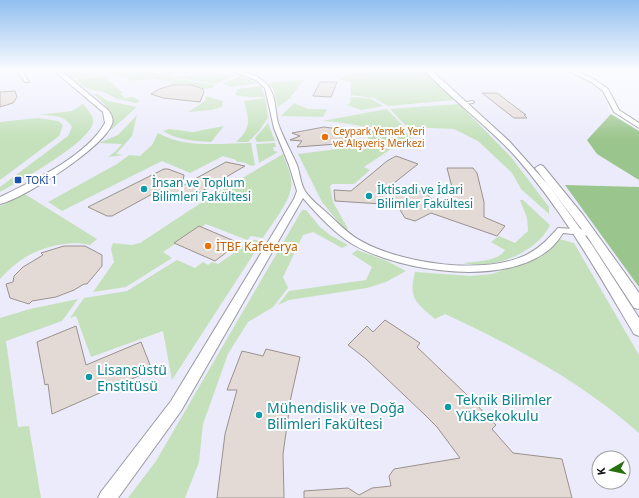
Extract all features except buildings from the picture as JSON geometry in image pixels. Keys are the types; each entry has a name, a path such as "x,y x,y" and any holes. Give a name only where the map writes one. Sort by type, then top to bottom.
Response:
{"street":[{"path":"0,195 54,166 89,138 99,125 101,119 98,112 75,92"},
{"path":"0,201 70,161 98,138 109,124 109,117 106,111 83,92"},
{"path":"269,92 274,111 274,117 301,191 355,242 403,261 438,267 484,268 524,260 536,254 557,237 561,230 591,233"},
{"path":"455,92 540,168 591,233 639,304"},
{"path":"458,92 530,168 554,198 639,330"},
{"path":"607,92 616,111 639,126"},
{"path":"107,498 176,406 298,199 301,191"}],"shaded area":[{"path":"0,92 602,92 611,114 639,131 639,498 0,498"}],"green space":[{"path":"103,92 122,92 120,94 125,98 133,97 140,101 136,103 117,99"},
{"path":"236,92 263,92 265,97 249,97 235,95"},
{"path":"274,92 294,92 289,99 278,107"},
{"path":"351,92 447,92 455,100 388,106 374,98 351,95"},
{"path":"94,94 97,94 108,101 137,107 112,129 107,131 110,125 111,115"},
{"path":"206,96 223,101 222,107 211,110 188,112 205,101"},
{"path":"351,97 370,98 383,106 361,110 347,105 350,103"},
{"path":"265,98 268,118 259,131 248,142 236,142 245,132 248,123 244,101"},
{"path":"294,103 308,109 327,109 323,117 281,116"},
{"path":"83,104 93,119 91,128 83,138 54,160 0,192 0,187 68,136 72,127 66,120 57,116 38,115 72,111"},
{"path":"459,104 511,157 549,207 549,214 521,189 512,173 478,141 454,129 407,127 390,109"},
{"path":"387,109 405,128 408,129 386,130 322,121"},
{"path":"611,114 639,131 639,180 597,154 587,140"},
{"path":"137,115 132,136 116,154 124,155 108,157 122,144 99,143 118,135"},
{"path":"38,118 58,121 63,125 59,136 0,180 0,122"},
{"path":"268,123 275,141 257,142 255,138"},
{"path":"224,126 211,142 180,138 163,131 169,129 193,132"},
{"path":"369,130 398,131 412,135 409,141 404,145 392,147 365,142 368,140"},
{"path":"158,133 169,138 192,143 251,143 255,165 252,166 242,162 237,162 236,160 223,156 190,173 162,161 62,211 48,202 117,164 129,155 140,156 152,145"},
{"path":"275,143 276,147 273,147 274,151 278,152 259,163 256,144"},
{"path":"369,145 391,149 364,167 370,170 354,184 332,184 330,186 333,202 348,229 345,230 322,202 298,154"},
{"path":"283,154 290,175 291,188 287,201 263,238 251,236 247,240 206,224 163,252 172,258 126,287 93,292 114,262 111,249 113,243 132,245 140,243 210,197"},
{"path":"565,185 639,187 639,287"},
{"path":"23,193 97,239 90,245 81,243 61,244 41,250 23,259 0,279 0,206"},
{"path":"520,200 523,200 550,225 544,235 535,244 513,257 487,264 475,265 463,263 497,257 505,250 491,242 499,236 515,243 528,231 527,218"},
{"path":"302,210 306,210 320,227 330,235 348,245 342,248 313,232 303,235 283,277 288,288 273,307 248,322 228,354 203,424 199,462 185,498 128,498 156,461"},
{"path":"559,239 574,243 639,355 639,433 594,397 571,381 522,352 445,314 435,319 418,304 413,294 412,288 415,272 471,276 492,274 539,258 550,250"},
{"path":"253,240 262,241 172,380 163,331 91,357 76,316 70,318 84,298 127,291 177,260 195,268 203,262 208,265 212,262 218,264"},
{"path":"357,250 387,261 406,271 386,282 367,288 289,300 278,305 289,291 366,280 372,267 352,254"},
{"path":"78,299 62,321 6,341 18,427 29,426 41,498 0,498 0,318 30,309"}],"place":[{"name":"Ceypark Yemek Yeri ve Alışveriş Merkezi","path":"325,137"},
{"name":"TOKİ 1","path":"18,180"},
{"name":"İnsan ve Toplum Bilimleri Fakültesi","path":"144,189"},
{"name":"İktisadi ve İdari Bilimler Fakültesi","path":"369,196"},
{"name":"İTBF Kafeterya","path":"208,246"},
{"name":"Lisansüstü Enstitüsü","path":"89,377"},
{"name":"Teknik Bilimler Yüksekokulu","path":"448,407"},
{"name":"Mühendislik ve Doğa Bilimleri Fakültesi","path":"259,415"}]}
